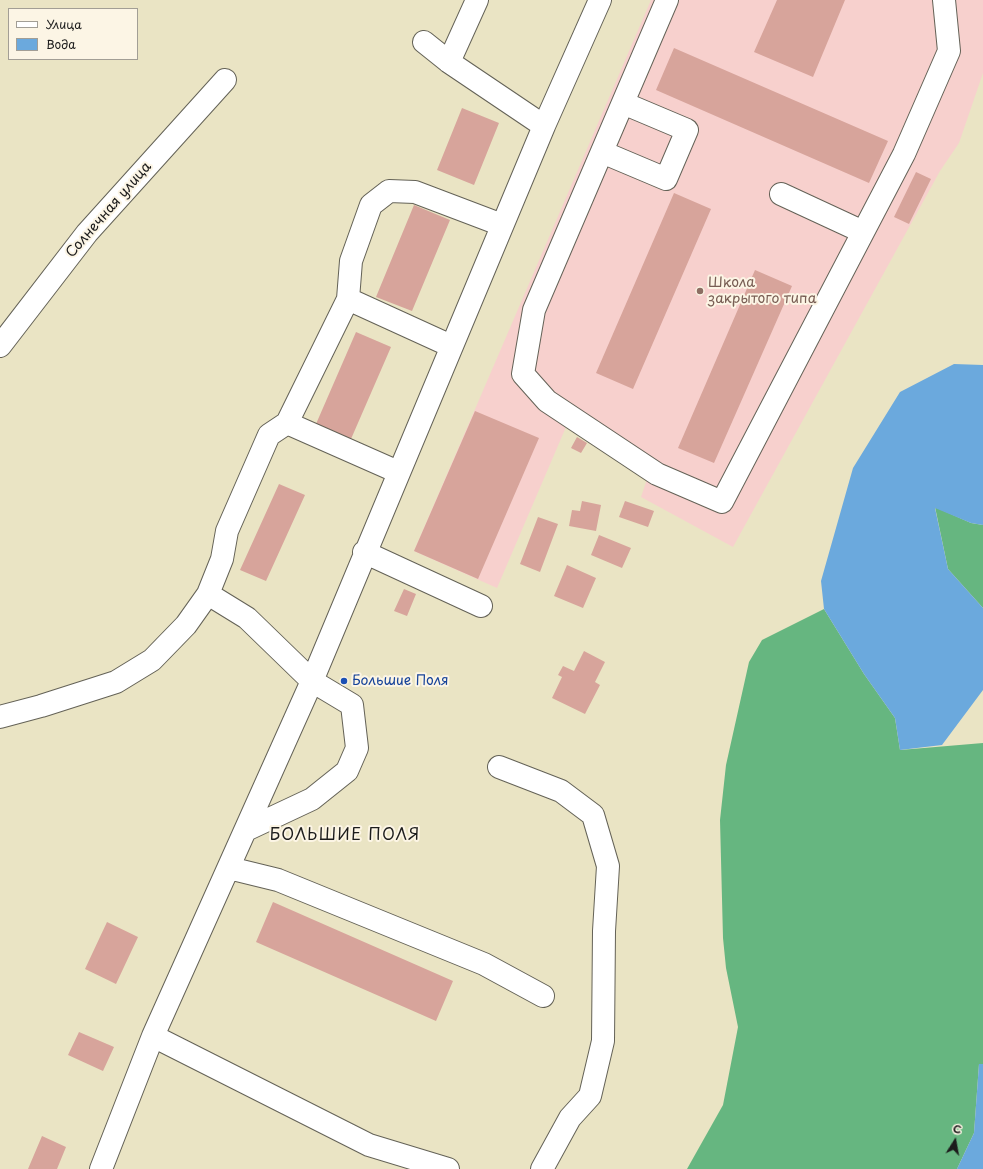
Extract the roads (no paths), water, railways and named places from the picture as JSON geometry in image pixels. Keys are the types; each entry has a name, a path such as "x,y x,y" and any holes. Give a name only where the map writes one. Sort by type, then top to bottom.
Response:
{"street":[{"path":"449,62 477,0"},
{"path":"101,1169 153,1036 312,681 364,552 544,126 600,0"},
{"path":"668,0 534,310 523,374 547,401 657,474 722,502 904,154 949,51 944,0"},
{"path":"424,42 449,62 544,126"},
{"name":"Солнечная улица","path":"0,346 87,233 226,80"},
{"path":"602,152 666,180 687,130 623,103"},
{"path":"0,717 116,682 152,660 186,625 208,594 222,559 227,531 270,435 287,423 348,299 351,261 371,205 388,191 415,192 502,226"},
{"path":"781,194 863,232"},
{"path":"348,299 451,346"},
{"path":"287,423 398,472"},
{"path":"364,552 482,606"},
{"path":"208,594 247,618 312,681 352,705 357,748 347,771 312,799 246,830"},
{"path":"499,767 560,791 593,815 608,866 604,931 604,1041 590,1096 570,1118 542,1169"},
{"path":"229,868 278,880 484,964 543,996"},
{"path":"153,1036 369,1144 448,1169"}],"water":[{"path":"954,364 983,365 983,525 971,523 935,508 948,569 983,608 983,690 942,745 900,750 895,718 864,674 824,609 821,581 853,468 900,392"},
{"path":"979,1064 983,1064 983,1169 957,1169 974,1133"}],"place":[{"name":"Школа закрытого типа","path":"700,291"},
{"name":"Большие Поля","path":"344,681"}],"district":[{"name":"БОЛЬШИЕ ПОЛЯ","path":"345,836"}]}
